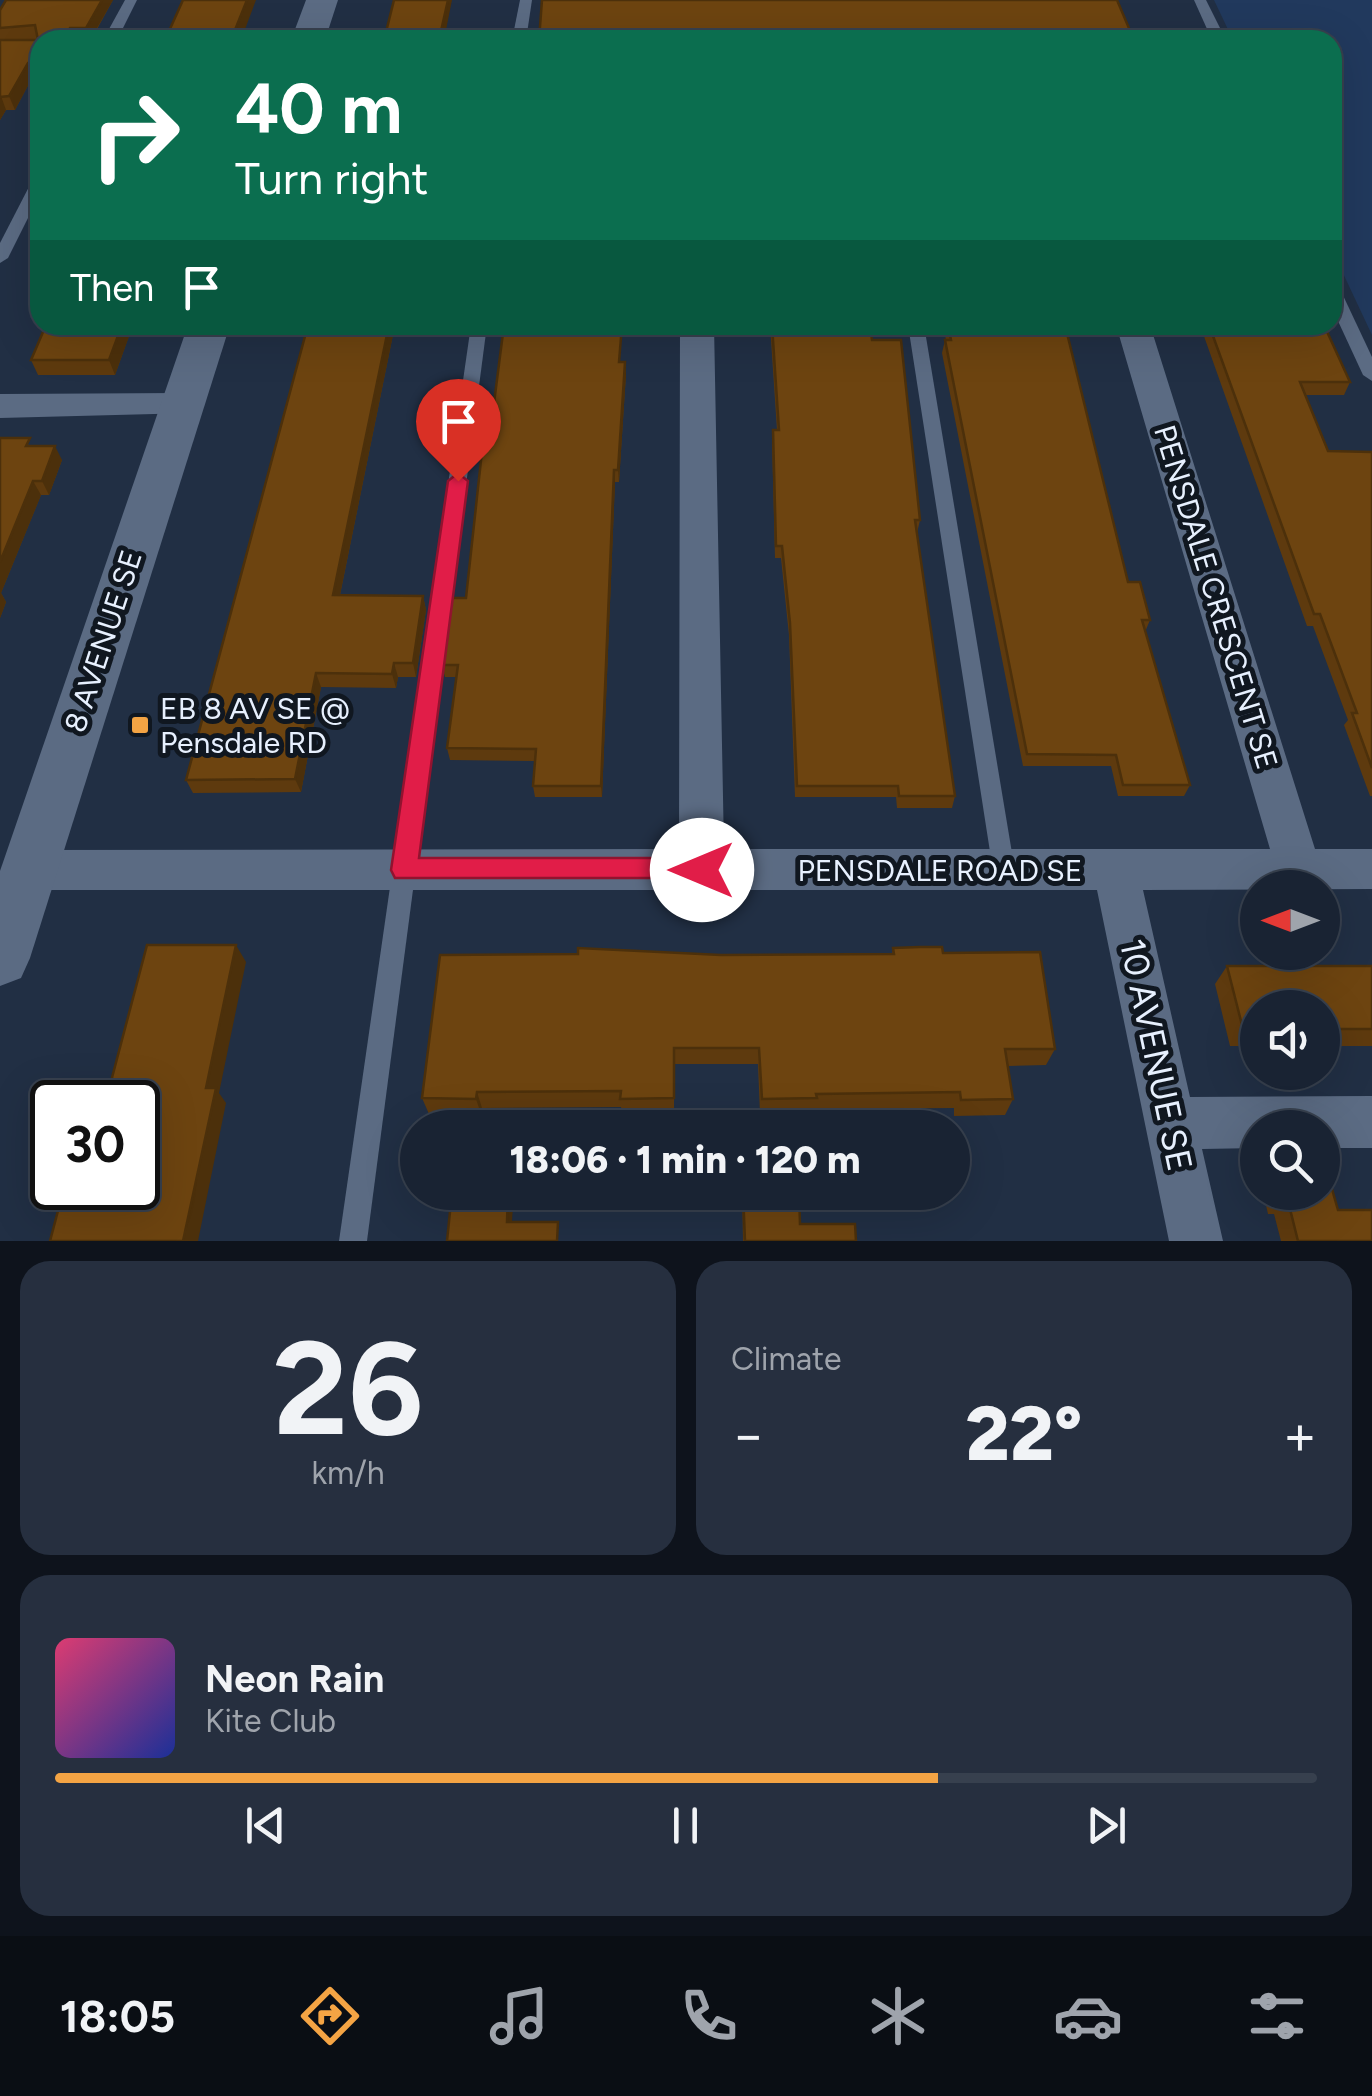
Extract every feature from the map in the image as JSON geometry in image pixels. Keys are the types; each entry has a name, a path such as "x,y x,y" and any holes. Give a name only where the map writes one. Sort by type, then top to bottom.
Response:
{"street":[{"path":"312,30 322,0"},
{"name":"8 AVENUE SE","path":"0,958 205,335"},
{"path":"697,335 702,870"},
{"name":"PENSDALE CRESCENT SE","path":"1136,335 1298,870"},
{"path":"0,406 181,405"},
{"name":"PENSDALE ROAD SE","path":"1298,870 1372,869"},
{"name":"PENSDALE ROAD SE","path":"28,870 1240,870"},
{"name":"10 AVENUE SE","path":"1116,870 1196,1241"},
{"path":"1170,1123 1372,1122"}],"lane":[{"path":"115,30 131,0"},
{"path":"522,30 526,0"},
{"path":"1200,0 1214,30"},
{"path":"0,258 30,199"},
{"path":"1342,310 1372,375"},
{"path":"352,1241 479,335"},
{"path":"918,335 1004,871"}],"shaded area":[{"path":"1214,0 1372,0 1372,335 1342,271 1342,30 1228,30"}],"building":[{"path":"6,0 102,0 86,28 69,30 36,30 35,25 0,28 0,10"},
{"path":"183,0 247,0 235,30 170,30"},
{"path":"394,0 448,0 441,30 386,30"},
{"path":"542,0 1117,0 1130,30 540,30"},
{"path":"0,40 30,40 30,63 9,96 0,97"},
{"path":"42,335 118,335 109,360 31,360"},
{"path":"305,335 387,335 333,595 423,596 413,663 394,663 392,674 316,673 295,779 186,780"},
{"path":"503,335 621,335 619,362 625,362 618,470 614,470 601,786 533,786 536,749 447,748 458,665 442,665 451,598 466,598 483,442 489,442"},
{"path":"773,335 871,335 872,340 901,340 920,520 915,520 955,796 899,796 898,786 797,786 790,623 782,546 776,546 773,430 779,430"},
{"path":"950,335 1067,335 1128,582 1140,582 1150,620 1142,620 1190,785 1123,785 1116,755 1027,754 945,340 951,340"},
{"path":"1213,335 1329,335 1350,382 1300,382 1328,451 1372,452 1372,768 1352,713 1357,713 1320,614 1314,614"},
{"path":"0,438 30,438 26,446 55,446 42,481 33,481 0,562"},
{"path":"147,945 236,945 206,1088 216,1088 183,1241 50,1241 58,1210 160,1210 160,1080 111,1080"},
{"path":"942,947 943,953 1040,952 1055,1049 1005,1049 1013,1099 961,1100 960,1092 816,1094 817,1098 762,1099 759,1048 674,1048 674,1098 620,1099 621,1091 477,1092 476,1099 422,1098 440,955 578,954 578,948 721,955 894,954 893,948"},
{"path":"1227,966 1240,966 1240,970 1340,970 1340,966 1372,966 1372,1029 1340,1029 1340,990 1240,990 1240,1017"},
{"path":"450,1210 507,1210 507,1222 558,1222 557,1241 447,1241"},
{"path":"744,1210 800,1210 800,1224 855,1224 856,1241 745,1241"},
{"path":"1290,1210 1372,1210 1372,1241 1298,1241"}],"place":[{"name":"EB 8 AV SE @ Pensdale RD","path":"140,725"}],"route":[{"path":"458,481 404,870 702,870"}]}
